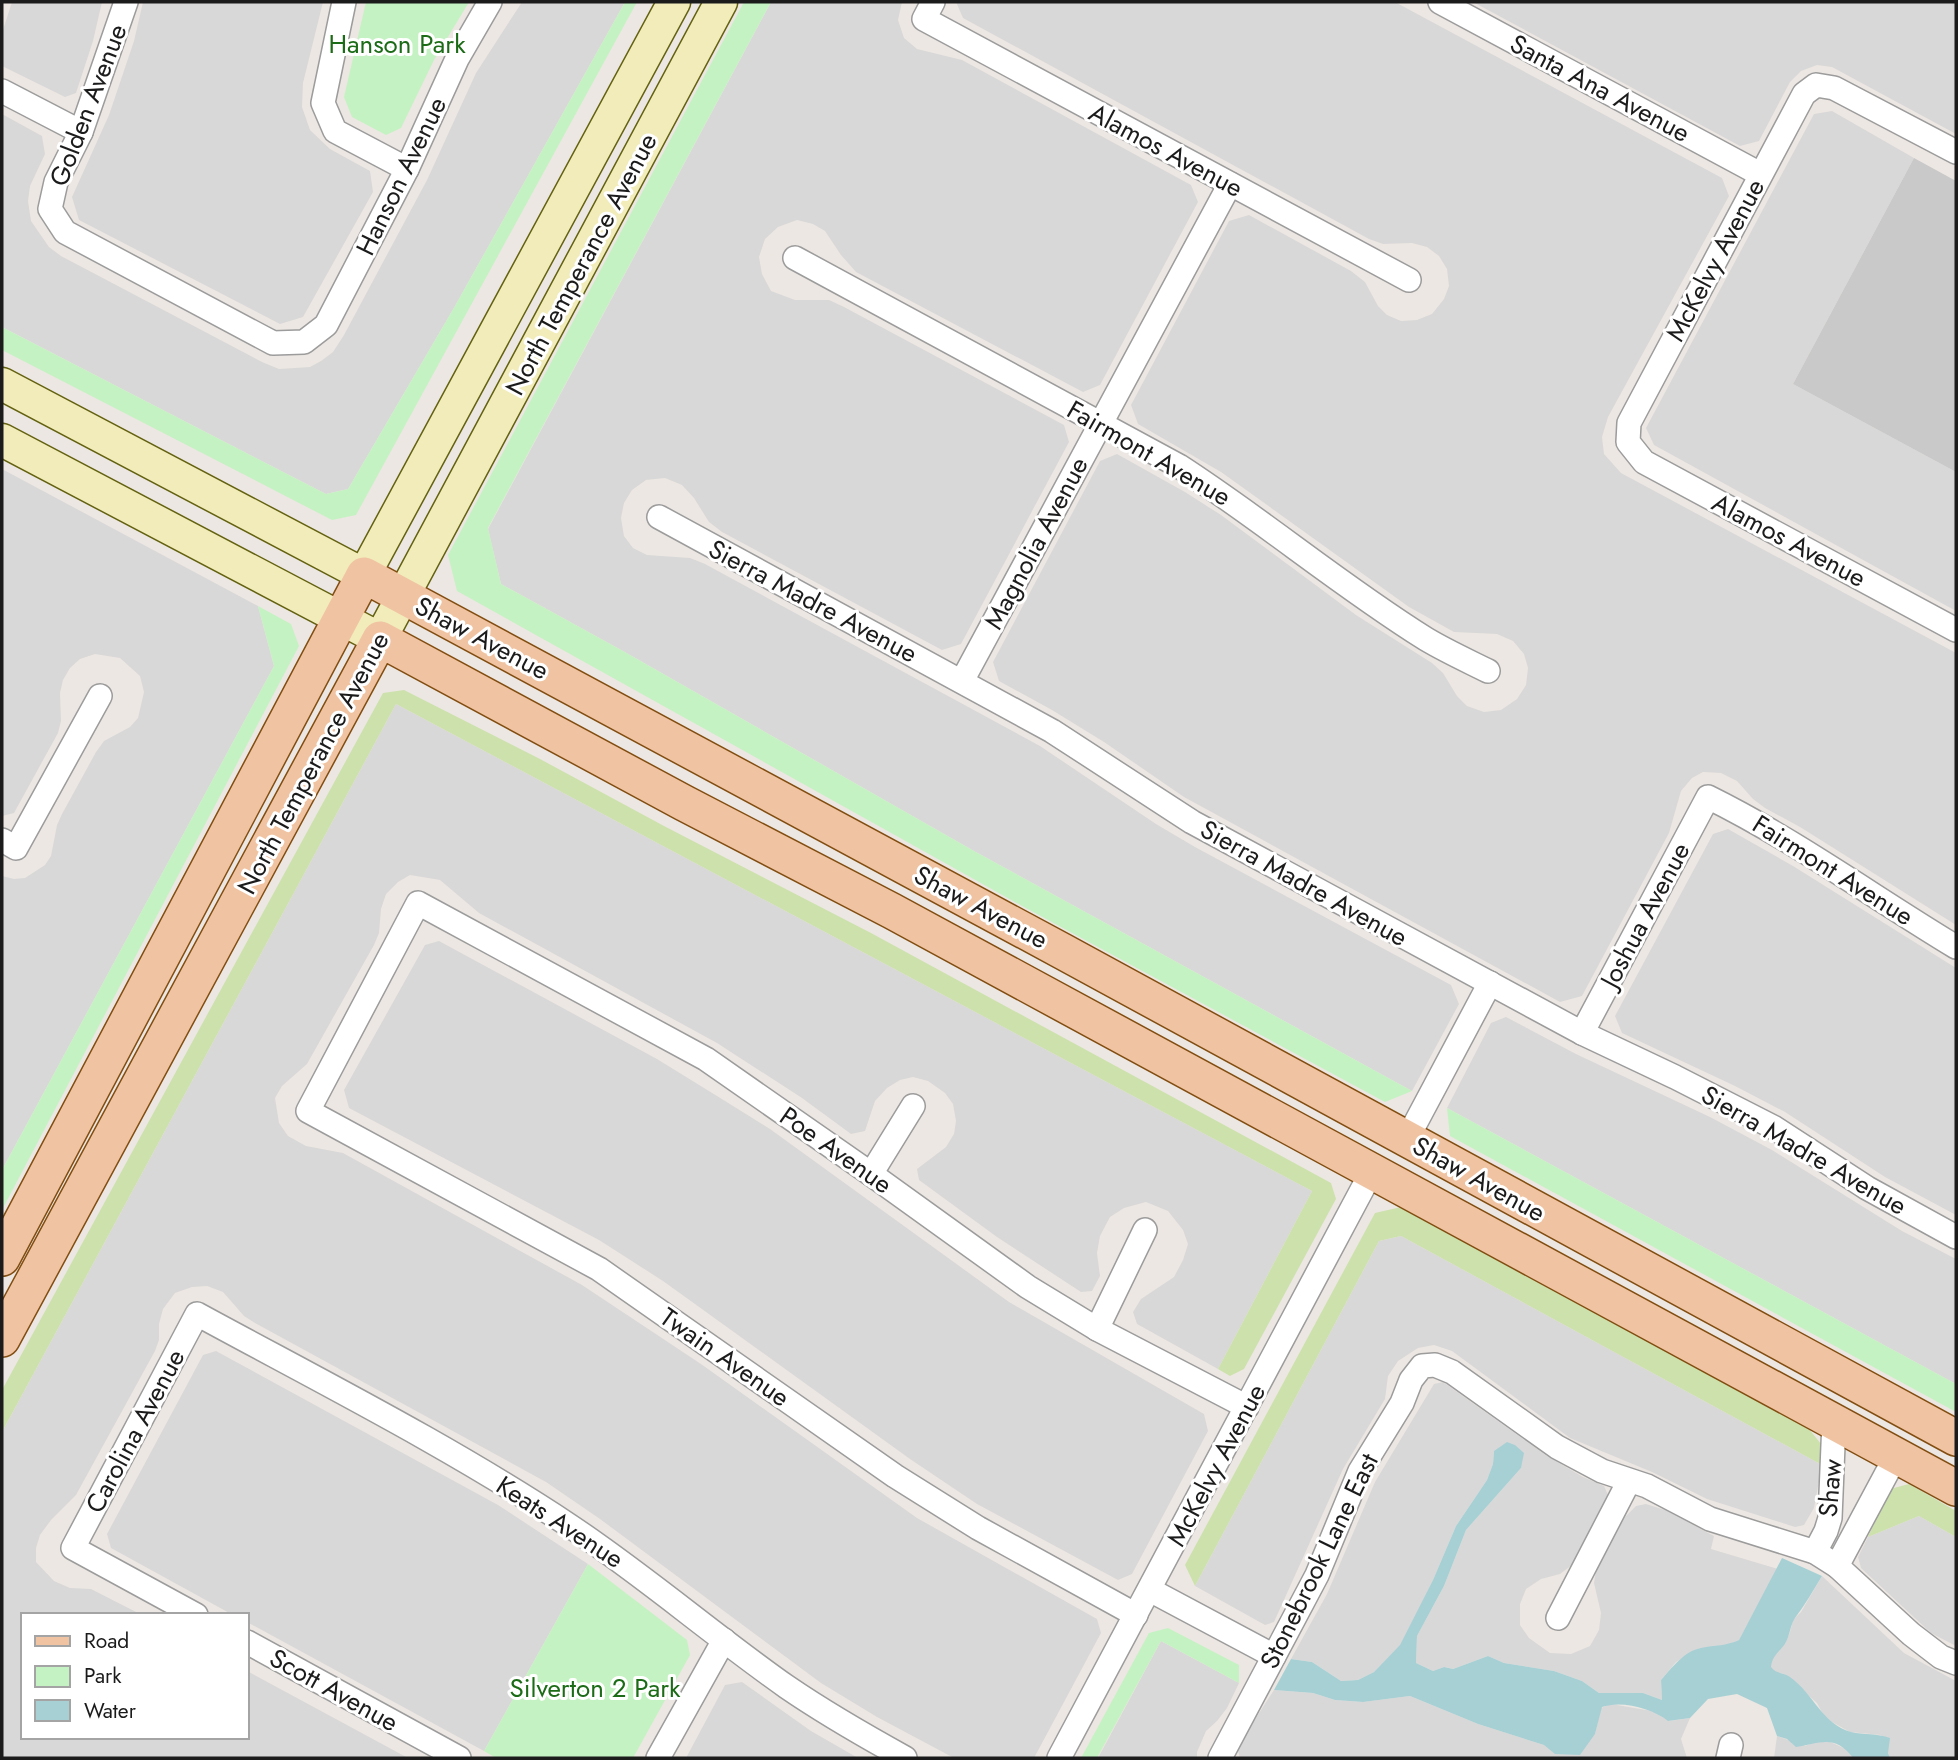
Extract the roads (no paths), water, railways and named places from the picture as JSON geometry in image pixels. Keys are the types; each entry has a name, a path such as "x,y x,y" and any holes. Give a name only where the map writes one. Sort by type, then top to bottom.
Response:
{"main road":[{"name":"North Temperance Avenue","path":"2,1258 364,575 674,2"},
{"name":"North Temperance Avenue","path":"2,1339 721,2"},
{"name":"Shaw Avenue","path":"2,384 403,596 1956,1438"},
{"name":"Shaw Avenue","path":"2,440 892,911 1956,1488"},
{"path":"1139,1046 1242,1077 1362,1141 1387,1145 1407,1139"},
{"path":"1372,1171 1379,1163 1388,1161 1407,1164 1547,1237 1639,1267"}],"street":[{"name":"Golden Avenue","path":"127,2 81,132 56,182 50,209 65,232 273,343 304,342"},
{"path":"344,2 323,103 335,131 407,169"},
{"name":"Hanson Avenue","path":"304,342 326,325 407,169 457,59 490,2"},
{"name":"Santa Ana Avenue","path":"1440,2 1760,174"},
{"name":"Alamos Avenue","path":"928,10 1230,184 1409,280"},
{"name":"McKelvy Avenue","path":"1628,442 1629,423 1804,94 1815,86 1833,88 1956,152"},
{"path":"2,91 81,132"},
{"name":"Magnolia Avenue","path":"962,681 1230,184"},
{"name":"Fairmont Avenue","path":"795,258 1180,466 1230,499 1363,597 1428,640 1488,671"},
{"name":"Alamos Avenue","path":"1628,442 1644,462 1956,630"},
{"name":"Sierra Madre Avenue","path":"659,517 1052,731 1192,822 1582,1033 1773,1127 1867,1188 1956,1237"},
{"path":"9,844 100,696"},
{"name":"Fairmont Avenue","path":"1708,797 1825,863 1956,947"},
{"name":"Joshua Avenue","path":"1582,1033 1708,797"},
{"name":"Poe Avenue","path":"308,1111 418,903 706,1059 1028,1287 1097,1329 1248,1407"},
{"path":"1407,1139 1490,984"},
{"path":"871,1174 913,1106"},
{"name":"Twain Avenue","path":"308,1111 599,1269 895,1476 978,1528 1136,1615"},
{"name":"McKelvy Avenue","path":"1059,1758 1372,1171"},
{"path":"1097,1329 1145,1230"},
{"name":"Carolina Avenue","path":"192,1613 73,1548 197,1314"},
{"name":"Keats Avenue","path":"197,1314 472,1464 627,1565 789,1688 905,1758"},
{"name":"Stonebrook Lane East","path":"1220,1758 1317,1576 1360,1471 1402,1403 1411,1380 1422,1366 1436,1365 1452,1372 1557,1447 1602,1471 1629,1480"},
{"name":"Shaw","path":"1815,1552 1830,1518 1834,1422"},
{"name":"Shaw","path":"1837,1566 1896,1456"},
{"path":"1558,1618 1629,1480 1647,1486 1710,1519 1815,1552 1837,1566 1911,1634 1941,1657 1956,1663"},
{"path":"1150,1590 1274,1656"},
{"path":"658,1758 724,1640"},
{"name":"Scott Avenue","path":"248,1644 459,1758"}],"water":[{"path":"1507,1442 1524,1453 1521,1468 1466,1530 1444,1586 1417,1636 1416,1663 1433,1671 1444,1667 1453,1669 1488,1656 1504,1663 1554,1671 1582,1681 1599,1693 1643,1693 1662,1700 1661,1680 1684,1656 1695,1650 1739,1640 1782,1558 1822,1576 1793,1621 1787,1641 1774,1657 1771,1667 1790,1677 1832,1722 1841,1728 1890,1738 1890,1758 1853,1758 1840,1746 1827,1742 1796,1747 1787,1739 1777,1736 1767,1708 1737,1694 1708,1699 1690,1718 1668,1721 1654,1712 1636,1707 1618,1704 1602,1707 1595,1734 1580,1755 1555,1754 1544,1745 1478,1724 1410,1696 1363,1702 1335,1700 1313,1693 1274,1690 1291,1659 1312,1662 1341,1681 1358,1680 1374,1672 1400,1645 1433,1580 1456,1526 1487,1480 1494,1451"}],"park label":[{"name":"Hanson Park","path":"397,44"},
{"name":"Silverton 2 Park","path":"595,1688"}]}
